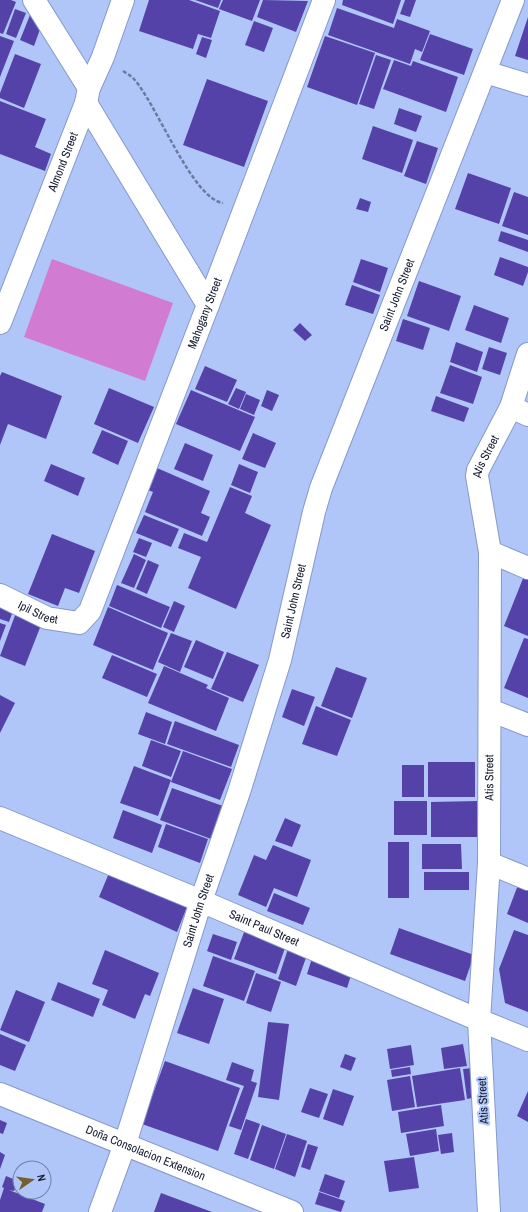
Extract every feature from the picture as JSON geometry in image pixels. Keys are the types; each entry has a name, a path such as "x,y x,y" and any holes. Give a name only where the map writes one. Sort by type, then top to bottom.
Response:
{"street":[{"path":"34,0 208,305"},
{"name":"Almond Street","path":"0,323 103,57 123,0"},
{"name":"Mahogany Street","path":"79,623 90,610 324,0"},
{"name":"Saint John Street","path":"100,1212 125,1144 201,901 239,792 280,660 314,512 321,488 513,0"},
{"path":"485,72 528,85"},
{"name":"Atis Street","path":"489,1212 478,1020 490,863 490,552 477,476 478,470 519,411 528,354"},
{"path":"490,552 528,568"},
{"name":"Ipil Street","path":"0,596 47,618 79,623"},
{"path":"490,710 528,725"},
{"name":"Saint Paul Street","path":"0,818 201,901 528,1040"},
{"path":"490,863 528,879"},
{"name":"Doña Consolacion Extension","path":"0,1094 292,1212"}],"path":[{"path":"103,57 133,78 149,102 188,170 209,196 220,202 246,204"}],"shaded area":[{"path":"52,259 173,303 145,381 24,337"}],"building":[{"path":"0,0 11,0 16,2 3,34 0,33"},
{"path":"149,0 189,0 220,11 211,38 198,34 193,49 139,31"},
{"path":"195,0 221,0 218,8"},
{"path":"223,0 260,0 252,21 219,9"},
{"path":"263,0 308,1 296,32 257,17"},
{"path":"343,0 401,0 393,24 342,5"},
{"path":"405,0 416,0 410,17 400,14"},
{"path":"337,8 394,28 397,19 430,31 422,52 415,49 410,64 328,35"},
{"path":"15,9 26,13 16,38 6,34"},
{"path":"30,15 43,21 34,46 20,40"},
{"path":"528,17 528,60 515,56"},
{"path":"254,21 273,28 264,52 245,45"},
{"path":"430,34 473,49 464,75 420,60"},
{"path":"0,36 14,41 0,77"},
{"path":"325,36 375,53 357,105 307,87"},
{"path":"202,37 212,40 206,58 196,54"},
{"path":"15,54 41,64 24,108 0,98 0,93"},
{"path":"376,55 391,60 374,109 359,104"},
{"path":"394,60 411,66 413,61 458,77 446,112 383,89"},
{"path":"207,79 268,101 244,167 183,145"},
{"path":"0,101 46,119 35,147 51,154 45,171 0,154"},
{"path":"399,108 422,116 416,132 394,124"},
{"path":"373,126 413,140 402,173 362,159"},
{"path":"417,141 438,148 426,184 404,176"},
{"path":"468,173 511,188 499,224 455,209"},
{"path":"514,192 528,197 528,235 502,226"},
{"path":"360,198 371,202 368,212 356,209"},
{"path":"501,231 528,240 528,252 498,241"},
{"path":"500,257 528,267 528,272 523,286 494,275"},
{"path":"361,259 388,268 380,292 353,282"},
{"path":"419,281 461,296 449,331 407,316"},
{"path":"352,285 380,295 373,314 345,305"},
{"path":"474,305 509,318 501,343 465,330"},
{"path":"403,319 430,328 423,350 396,341"},
{"path":"300,323 312,335 305,341 293,330"},
{"path":"456,342 483,352 477,372 450,362"},
{"path":"489,347 507,353 500,375 482,369"},
{"path":"450,365 482,377 473,404 440,393"},
{"path":"205,366 237,380 227,402 195,389"},
{"path":"2,372 62,396 46,439 8,424 0,445 0,376"},
{"path":"109,388 154,407 138,443 94,424"},
{"path":"236,388 246,392 239,409 228,404"},
{"path":"191,390 255,417 240,451 176,424"},
{"path":"267,390 279,395 272,411 261,406"},
{"path":"246,394 260,400 254,415 240,409"},
{"path":"436,396 469,408 464,422 431,411"},
{"path":"102,430 128,441 118,465 92,453"},
{"path":"253,433 276,443 265,468 242,459"},
{"path":"185,443 213,455 203,481 174,469"},
{"path":"51,464 85,478 78,496 44,481"},
{"path":"239,464 258,472 250,493 231,485"},
{"path":"157,468 210,491 201,513 210,517 202,536 145,512 153,492 148,490"},
{"path":"230,487 252,496 245,513 271,525 236,609 188,588 201,557 178,548 184,533 207,542"},
{"path":"144,515 179,529 171,547 136,533"},
{"path":"52,534 95,551 79,593 65,588 58,606 28,594"},
{"path":"139,538 152,543 146,557 133,552"},
{"path":"134,554 146,560 134,588 121,583"},
{"path":"148,560 159,565 147,594 136,589"},
{"path":"524,576 528,577 528,636 504,626"},
{"path":"117,585 170,607 161,628 109,606"},
{"path":"174,601 185,606 174,632 163,627"},
{"path":"0,606 13,611 9,622 0,619"},
{"path":"108,607 168,633 153,670 93,645"},
{"path":"17,610 43,620 25,666 0,656"},
{"path":"0,623 6,625 0,641"},
{"path":"171,633 192,641 180,672 158,662"},
{"path":"524,638 528,639 528,698 504,688"},
{"path":"196,640 224,652 213,679 184,667"},
{"path":"227,652 259,665 243,702 211,689"},
{"path":"112,655 157,674 147,697 102,678"},
{"path":"164,666 208,685 206,688 229,698 216,731 148,703"},
{"path":"336,667 367,678 352,718 321,706"},
{"path":"292,689 315,697 304,726 282,717"},
{"path":"0,695 15,703 0,733"},
{"path":"316,706 351,720 337,756 302,744"},
{"path":"146,712 172,722 165,744 138,734"},
{"path":"175,721 239,745 231,767 167,744"},
{"path":"151,740 181,751 171,777 142,766"},
{"path":"183,751 232,769 220,800 171,782"},
{"path":"428,762 475,762 475,797 428,797"},
{"path":"402,765 424,765 424,797 402,797"},
{"path":"134,766 171,780 158,816 120,803"},
{"path":"172,788 223,806 211,839 160,820"},
{"path":"394,801 427,801 427,835 394,835"},
{"path":"477,801 477,837 431,837 431,802"},
{"path":"123,810 162,825 152,853 113,838"},
{"path":"285,818 301,825 292,847 275,841"},
{"path":"166,824 208,839 200,863 158,847"},
{"path":"388,842 409,842 409,898 388,898"},
{"path":"422,844 461,844 462,869 422,869"},
{"path":"273,845 311,860 297,897 274,888 266,907 238,895 254,855 266,860"},
{"path":"424,872 469,872 469,890 424,890"},
{"path":"109,873 187,907 177,932 99,897"},
{"path":"518,885 528,889 528,923 507,914"},
{"path":"274,893 310,908 303,925 267,911"},
{"path":"246,927 287,942 276,974 234,959"},
{"path":"399,928 474,955 465,981 390,954"},
{"path":"514,930 528,935 528,1012 505,1003 499,969"},
{"path":"213,934 237,942 231,960 207,951"},
{"path":"289,946 308,952 296,986 278,979"},
{"path":"105,950 159,973 150,996 145,994 135,1019 102,1005 108,990 92,984"},
{"path":"313,955 353,969 347,988 307,974"},
{"path":"213,956 255,971 244,1001 203,986"},
{"path":"256,973 281,982 271,1012 246,1003"},
{"path":"58,982 100,999 93,1017 51,1000"},
{"path":"193,988 224,999 209,1044 177,1033"},
{"path":"16,990 45,1002 29,1042 0,1030"},
{"path":"268,1022 289,1024 279,1100 258,1097"},
{"path":"0,1034 26,1045 15,1071 0,1065"},
{"path":"463,1044 467,1066 444,1069 441,1048"},
{"path":"411,1045 414,1065 390,1069 387,1049"},
{"path":"345,1054 356,1058 351,1071 340,1067"},
{"path":"165,1061 240,1088 218,1151 142,1124"},
{"path":"232,1062 254,1070 251,1081 257,1083 241,1130 229,1126 244,1086 226,1080"},
{"path":"410,1067 411,1074 392,1077 391,1070"},
{"path":"460,1068 465,1100 417,1107 412,1076"},
{"path":"472,1068 477,1097 467,1099 463,1069"},
{"path":"410,1076 415,1107 392,1111 387,1080"},
{"path":"310,1088 328,1094 319,1118 301,1112"},
{"path":"333,1089 354,1096 343,1126 323,1119"},
{"path":"528,1091 528,1122 517,1116"},
{"path":"441,1105 444,1126 401,1133 398,1112"},
{"path":"246,1119 260,1124 248,1159 234,1154"},
{"path":"0,1120 7,1123 3,1134 0,1133"},
{"path":"262,1125 286,1134 274,1169 250,1160"},
{"path":"436,1129 439,1151 410,1156 406,1134"},
{"path":"452,1133 454,1152 441,1154 438,1135"},
{"path":"287,1134 307,1141 295,1177 275,1169"},
{"path":"308,1144 318,1147 310,1170 301,1167"},
{"path":"0,1152 5,1155 0,1169"},
{"path":"414,1157 419,1188 389,1192 384,1161"},
{"path":"325,1174 345,1181 339,1198 319,1191"},
{"path":"6,1176 12,1178 12,1191 9,1190 12,1191 12,1200 35,1200 45,1204 42,1212 0,1212 0,1200 4,1188 2,1187"},
{"path":"319,1192 345,1201 341,1212 315,1204"},
{"path":"161,1193 212,1212 154,1212"}]}
